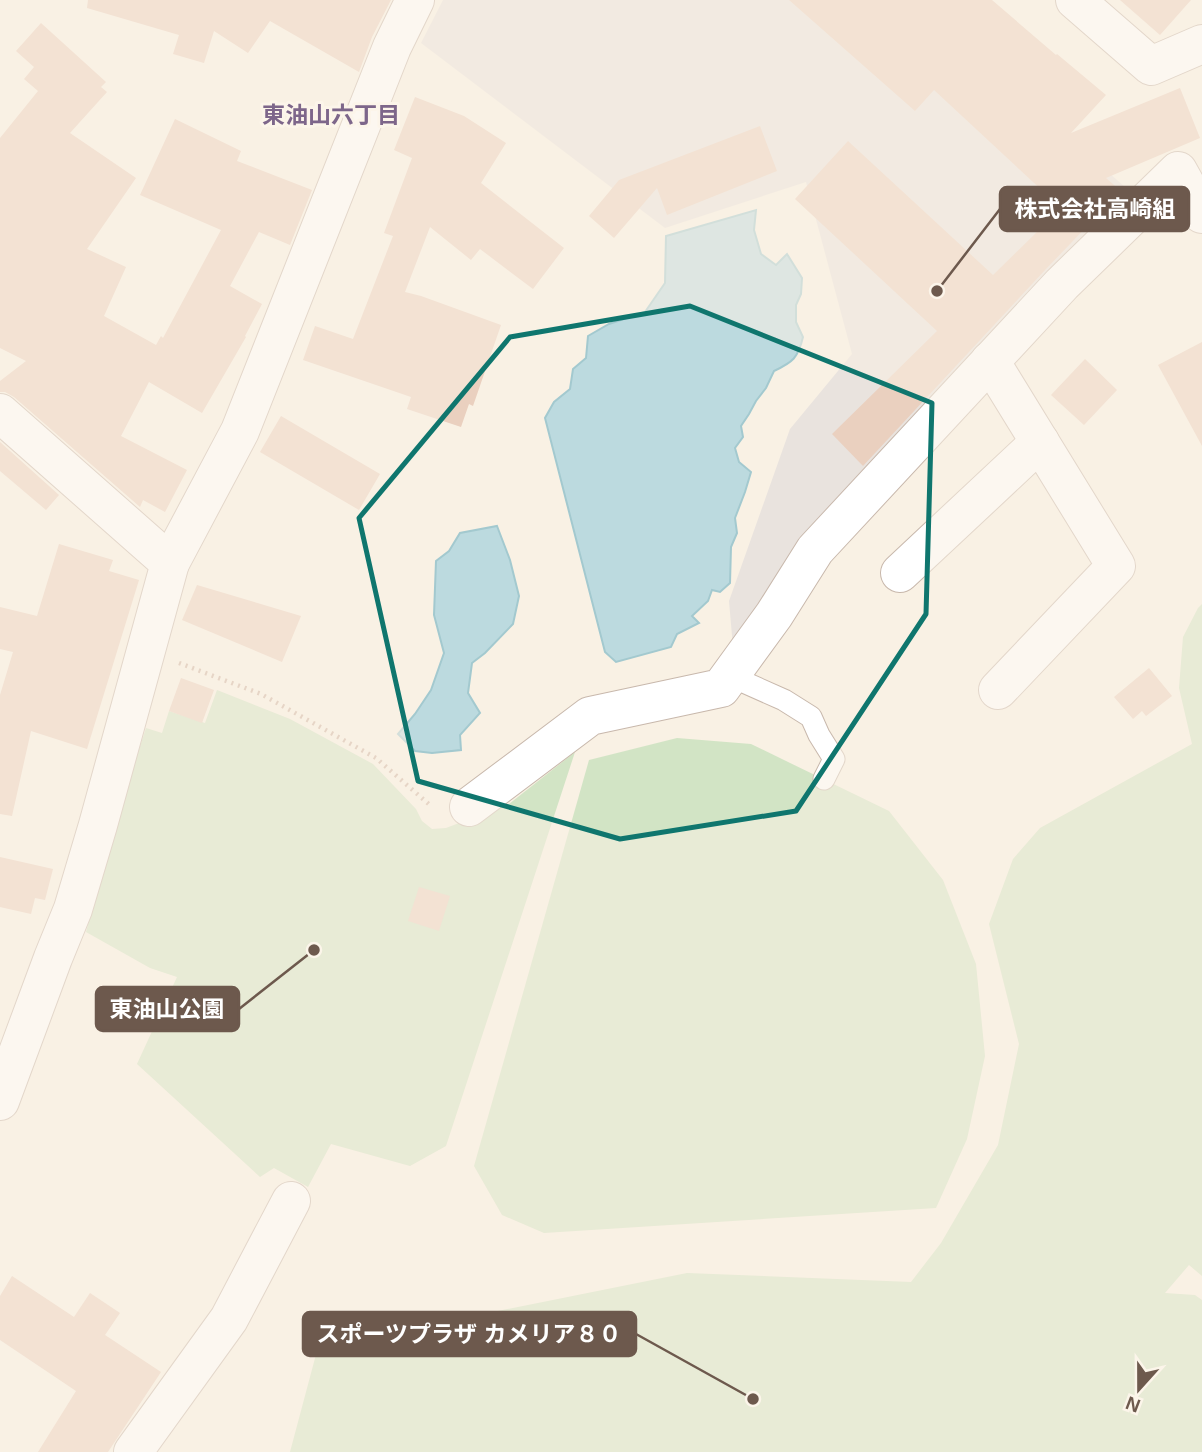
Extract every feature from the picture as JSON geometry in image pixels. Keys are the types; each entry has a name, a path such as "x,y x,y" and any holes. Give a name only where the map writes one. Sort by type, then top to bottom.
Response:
{"street":[{"path":"0,1101 73,909 170,563 240,431 392,47 415,0"},
{"path":"1075,0 1151,66 1202,44"},
{"path":"469,807 590,716 721,688 774,615 815,550 1062,284 1190,167 1202,214"},
{"path":"989,361 1116,566 998,690"},
{"path":"0,413 170,563"},
{"path":"900,573 1040,442"},
{"path":"133,1452 229,1319 291,1201"}],"lane":[{"path":"730,676 784,700 811,717 834,759 824,779"}],"path":[{"path":"146,650 261,694 376,758 441,814 469,807"}],"highlighted area":[{"path":"690,306 932,403 926,614 796,811 620,839 418,781 359,518 510,337"}],"shaded area":[{"path":"443,0 912,0 1133,194 733,647 729,601 790,429 852,354 806,182 665,228 421,43"}],"green space":[{"path":"1202,604 1202,1276 1189,1265 1165,1293 1195,1295 1202,1300 1202,1452 290,1452 318,1347 687,1273 911,1282 941,1243 998,1145 1019,1044 989,924 1013,859 1040,828 1192,744 1179,688 1183,637"},
{"path":"217,690 290,719 373,764 432,829 446,828 509,804 575,752 446,1146 410,1166 331,1144 308,1187 274,1168 260,1177 137,1064 177,977 150,968 86,932 114,826 146,728 162,733 169,711 205,723"},
{"path":"677,738 751,744 889,811 943,880 976,964 985,1056 967,1139 936,1208 544,1233 502,1215 474,1166 589,760"}],"water":[{"path":"756,210 754,230 761,254 776,265 787,254 802,278 801,294 796,305 796,322 803,337 797,355 774,371 741,426 743,437 735,448 739,462 751,472 735,518 737,533 731,547 730,583 720,592 712,590 708,601 692,616 699,623 677,634 671,647 616,662 605,652 545,418 554,402 570,389 573,369 586,358 588,336 609,324 645,312 665,283 666,236"},
{"path":"497,526 510,560 519,596 513,624 472,663 468,693 480,713 460,735 461,750 432,753 415,751 398,734 431,690 444,653 434,615 436,561 449,551 460,533"}],"building":[{"path":"88,0 391,0 372,37 359,72 270,21 248,53 214,31 204,63 173,54 179,35 87,8"},
{"path":"789,0 992,0 1106,95 1071,133 1180,88 1200,138 1106,178 1121,191 863,466 832,434 937,331 795,199 848,141 993,275 1039,230 1026,218 1047,195 934,90 915,111"},
{"path":"1120,0 1191,0 1160,35"},
{"path":"41,23 106,82 101,87 107,92 70,133 136,178 87,249 126,267 104,316 156,345 161,336 163,338 221,230 140,195 175,119 241,151 237,161 312,190 290,245 259,232 230,286 262,304 202,413 149,382 121,436 187,470 165,512 143,500 140,507 14,397 0,392 0,381 26,361 0,348 0,138 38,91 24,79 34,67 16,51"},
{"path":"415,97 464,116 506,143 481,183 564,248 533,289 480,249 471,260 430,227 405,292 501,325 473,406 469,404 461,427 407,409 411,397 303,360 315,326 353,339 393,236 384,233 412,158 394,150"},
{"path":"760,126 777,171 667,215 657,188 614,238 589,216 619,180"},
{"path":"1202,342 1202,446 1158,365"},
{"path":"1085,359 1117,390 1084,425 1051,395"},
{"path":"281,416 380,474 359,510 260,452"},
{"path":"0,442 59,495 46,510 0,471"},
{"path":"59,544 113,560 109,571 139,580 87,749 31,731 12,816 0,814 0,695 13,652 0,649 0,607 37,616"},
{"path":"197,585 301,616 282,662 182,620"},
{"path":"1149,668 1172,696 1146,716 1142,711 1133,719 1114,697"},
{"path":"181,678 214,690 202,723 169,711"},
{"path":"0,857 53,869 45,900 35,898 31,914 0,907"},
{"path":"419,887 450,896 439,931 408,921"},
{"path":"12,1276 74,1317 90,1293 120,1313 105,1335 161,1372 108,1452 38,1452 76,1391 0,1340 0,1296"}],"place":[{"name":"株式会社高崎組","path":"937,291"},
{"name":"東油山公園","path":"314,950"},
{"name":"スポーツプラザ カメリア８０","path":"753,1399"}],"district":[{"name":"東油山六丁目","path":"331,115"}]}
